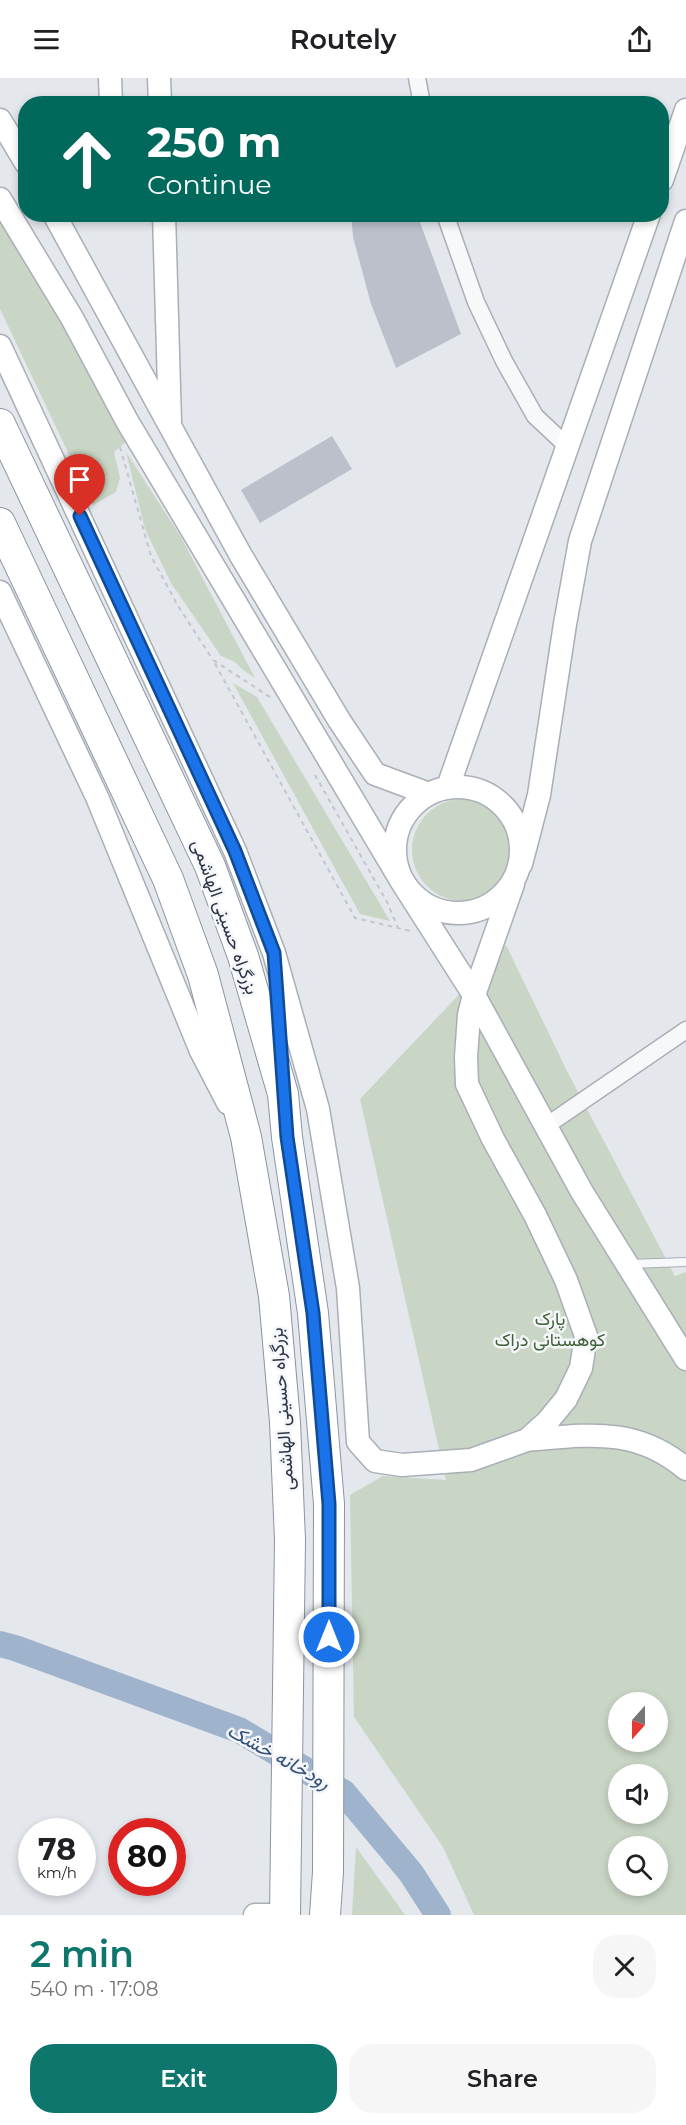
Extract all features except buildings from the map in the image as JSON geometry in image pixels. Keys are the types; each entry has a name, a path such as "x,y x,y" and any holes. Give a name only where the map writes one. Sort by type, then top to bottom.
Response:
{"highway":[{"name":"بزرگراه حسینی الهاشمی","path":"0,424 210,866 243,956 283,1094 287,1137 313,1313 329,1504 328,1860 325,1915"},
{"name":"بزرگراه حسینی الهاشمی","path":"0,523 168,879 203,975 246,1137 274,1296 285,1422 290,1540 285,1915"}],"street":[{"path":"110,78 111,96"},
{"path":"159,78 160,96"},
{"path":"417,78 420,96"},
{"path":"669,160 686,110"},
{"path":"0,120 18,150"},
{"path":"0,199 72,318 127,421 402,882 474,995 582,1192 686,1359"},
{"path":"527,1440 547,1422 566,1399 581,1368 586,1336 561,1271 535,1215 493,1139 467,1084 466,1038 474,995 517,874 539,795 580,541 686,221"},
{"path":"58,222 240,554 339,720 375,774 438,790 468,788 488,794 504,806 515,823 521,842 517,874 498,900 479,911 457,914 437,911 416,899 402,882 395,861 395,841 401,822 412,806 438,790 568,447 646,222"},
{"path":"164,222 170,427"},
{"path":"448,222 476,302 504,361 534,416 568,447"},
{"path":"0,346 235,851 274,953 318,1109 348,1288 358,1442 375,1461 402,1465 471,1460 527,1440 613,1436 646,1443 674,1459 686,1469"},
{"path":"0,592 97,797 201,1051 246,1137"},
{"path":"315,734 339,720"},
{"path":"274,953 283,1094"},
{"path":"546,1126 686,1030"},
{"path":"255,1915 278,1915"}],"lane":[{"path":"627,1264 686,1263"}],"path":[{"path":"119,444 151,556 178,606 213,660 355,918 437,936"},
{"path":"213,660 272,699"},
{"path":"312,770 387,902 398,928"}],"green space":[{"path":"0,217 128,440 114,452 120,478 116,492 93,505 0,309"},
{"path":"126,452 181,537 255,678 235,662 221,656 171,583 145,529"},
{"path":"233,683 257,697 390,921 360,914"},
{"path":"463,799 492,807 506,821 514,850 506,879 492,893 463,901 434,893 420,879 412,850 420,821 434,807"},
{"name":"پارک کوهستانی دراک","path":"506,945 568,1073 675,1276 686,1272 686,1915 474,1915 443,1847 354,1717 350,1495 383,1476 446,1480 360,1099"},
{"path":"356,1847 405,1915 352,1915"}],"waterway":[{"name":"رودخانه خشک","path":"0,1644 239,1730 344,1793 411,1873 438,1915"}],"route":[{"path":"80,516 235,851 274,953 287,1137 313,1313 329,1504 329,1637"}]}
